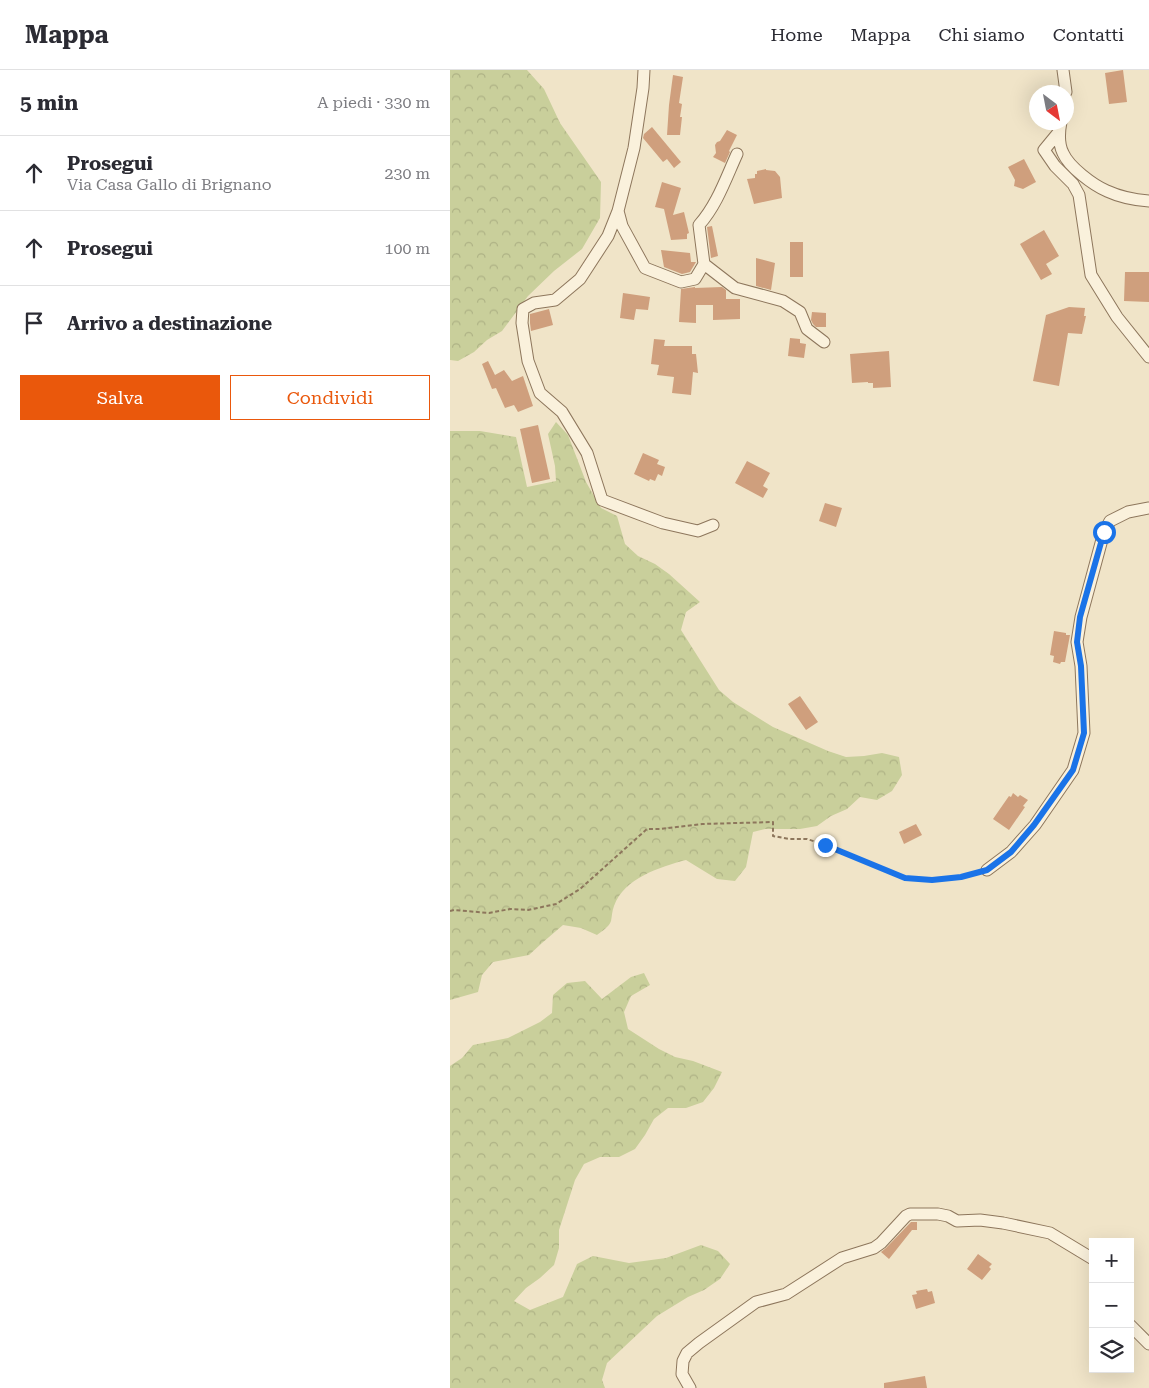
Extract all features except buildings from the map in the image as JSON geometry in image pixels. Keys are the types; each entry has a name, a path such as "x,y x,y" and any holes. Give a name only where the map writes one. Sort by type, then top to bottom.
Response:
{"street":[{"path":"644,70 634,148 618,211 608,236 580,279 555,300 534,303 523,309 522,323 528,361 540,393 562,412 587,453 602,500 663,523 698,531 713,526"},
{"path":"1063,70 1065,85"},
{"path":"1059,130 1044,150 1055,166 1073,184 1079,195 1091,275 1117,317 1149,357"},
{"path":"1060,130 1062,153 1068,162 1084,177 1105,191 1149,201"},
{"path":"618,211 622,226 645,268 681,282 695,279 704,264 699,225 708,215 737,154"},
{"path":"704,264 735,288 783,301 794,308 800,312 808,329 824,342"},
{"path":"987,870 1011,852 1029,832 1073,770 1084,733 1081,666 1077,642 1080,617 1104,532 1110,521 1128,512 1149,508"},
{"path":"690,1388 682,1374 683,1361 686,1353 699,1342 756,1302 786,1294 842,1258 874,1248 910,1214 922,1213 948,1216 957,1221 980,1220 1003,1223 1050,1233 1089,1257"},
{"path":"1133,1328 1149,1344"}],"path":[{"path":"450,911 489,913 510,909 528,910 556,904 580,890 647,829 702,824 773,822 773,836 789,839 807,839 905,878 932,880 961,877 987,870"}],"green space":[{"path":"450,70 527,70 544,89 560,123 601,182 600,218 582,249 554,271 528,296 502,331 487,340 474,352 458,361 450,360"},
{"path":"556,422 568,435 586,482 601,508 617,516 625,544 638,556 655,564 669,574 700,602 686,612 681,630 719,690 733,702 773,727 828,751 846,757 882,753 899,757 902,775 892,791 877,800 860,797 847,809 831,816 817,826 800,829 765,829 753,832 746,867 735,881 717,879 686,860 654,870 634,881 626,888 619,896 613,908 610,923 597,935 581,928 563,925 529,955 493,962 482,975 478,992 450,1000 450,431 480,431 516,437 527,487 556,481 555,466 548,434"},
{"path":"644,973 650,985 631,996 624,1012 628,1029 675,1057 693,1061 722,1072 714,1088 703,1102 686,1108 668,1108 654,1119 635,1149 619,1157 600,1157 584,1164 575,1180 559,1230 559,1248 554,1265 526,1288 514,1301 530,1310 563,1297 577,1264 593,1256 629,1263 666,1258 701,1245 718,1251 730,1264 720,1279 657,1316 607,1363 602,1380 605,1388 450,1388 450,1066 462,1058 473,1045 508,1038 540,1022 552,1013 553,995 567,983 585,981 602,999 631,977"}],"route":[{"path":"825,845 905,878 932,880 961,877 987,870 1011,852 1034,825 1073,770 1084,733 1081,666 1077,642 1080,617 1104,532"}]}
